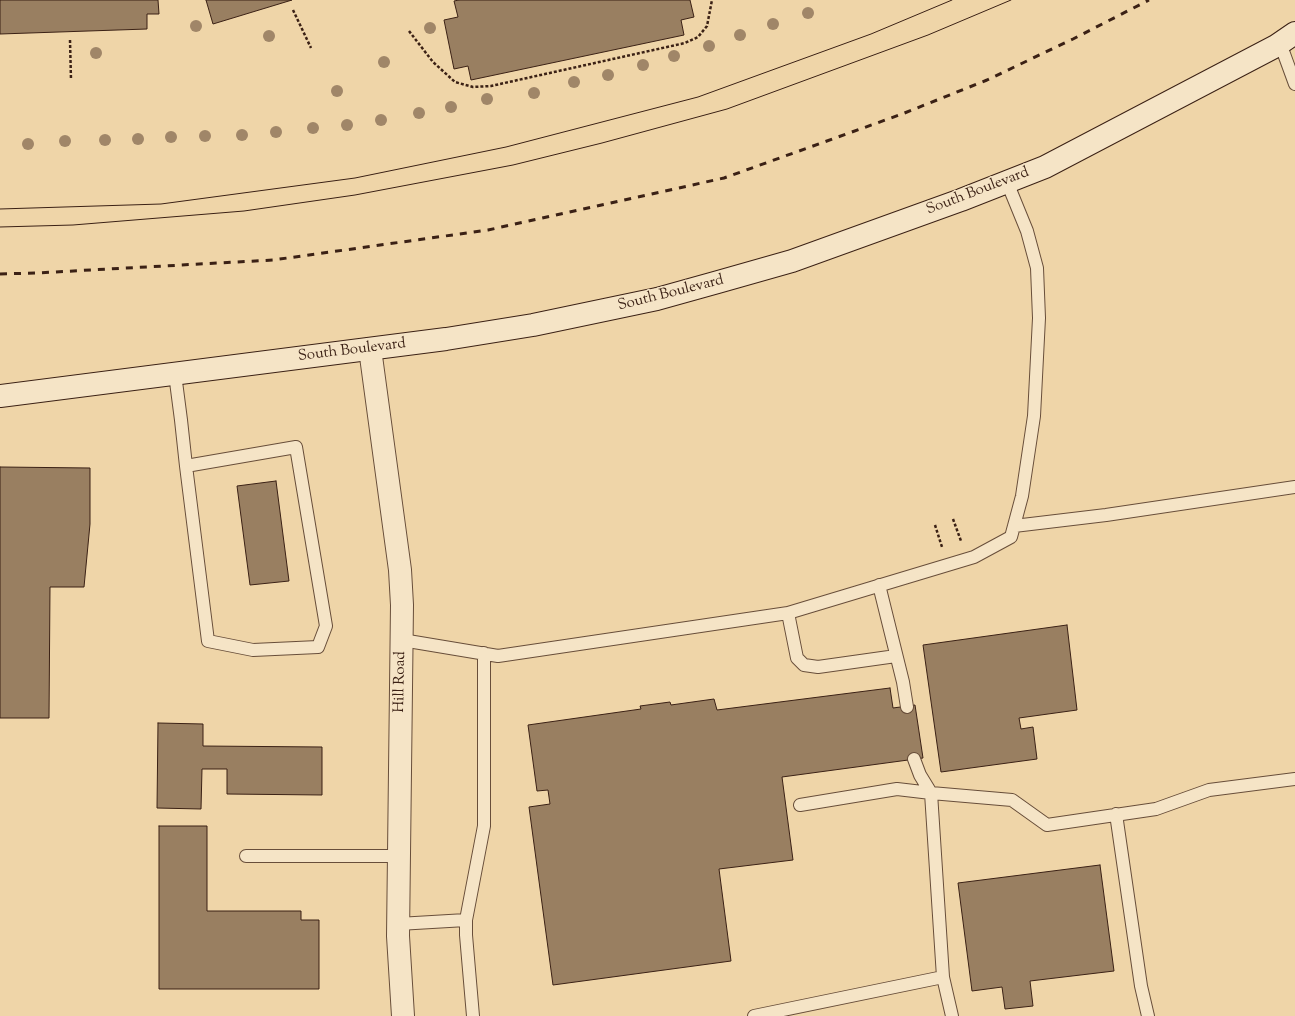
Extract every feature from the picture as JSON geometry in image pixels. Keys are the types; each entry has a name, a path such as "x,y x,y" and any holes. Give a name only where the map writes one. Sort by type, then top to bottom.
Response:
{"main road":[{"name":"South Boulevard","path":"0,396 446,339 533,325 665,297 792,261 954,203 1045,167 1287,38"},
{"name":"Hill Road","path":"370,349 400,570 402,605 398,924 403,1016"}],"lane":[{"path":"1287,38 1295,84"},
{"path":"402,640 498,656 788,613 974,557 1011,537 1022,496 1034,416 1039,318 1037,268 1027,232 1006,182"},
{"path":"175,374 186,466 208,641 253,650 318,648 326,626 296,447 186,466"},
{"path":"1014,526 1106,515 1295,488"},
{"path":"879,585 903,682 907,707"},
{"path":"788,613 797,658 804,665 818,668 896,656"},
{"path":"473,1016 466,920 484,826 484,653"},
{"path":"914,759 920,775 931,793 943,977 952,1016"},
{"path":"800,805 897,789 1012,800 1047,824 1156,808 1209,790 1295,779"},
{"path":"1116,814 1141,986 1148,1016"},
{"path":"246,856 400,856"},
{"path":"398,924 466,920"},
{"path":"754,1016 943,977"}],"path":[{"path":"408,31 433,62 455,82 473,87 491,86 685,43 698,37 707,26 712,0"},
{"path":"293,10 311,48"},
{"path":"70,40 71,80"}],"building":[{"path":"0,0 158,0 159,14 147,14 147,29 0,34"},
{"path":"206,0 292,0 213,24"},
{"path":"690,0 694,17 681,20 684,35 471,80 468,66 454,69 444,20 458,17 454,1"},
{"path":"0,467 90,468 90,524 84,587 50,587 49,718 0,718"},
{"path":"276,481 289,581 250,585 237,486"},
{"path":"1067,625 1077,710 1019,718 1021,729 1033,727 1037,759 941,772 923,645"},
{"path":"890,688 893,708 915,705 923,758 782,777 793,860 719,869 731,961 553,985 529,807 550,804 548,790 537,791 528,725 641,709 640,706 670,702 671,705 714,699 717,710"},
{"path":"158,723 203,724 203,746 322,747 322,795 227,794 227,769 202,769 201,809 157,808"},
{"path":"159,826 207,826 207,911 301,911 301,920 319,920 319,989 159,989"},
{"path":"1100,865 1114,971 1030,981 1033,1006 1005,1009 1002,987 972,991 958,883"}],"tram line":[{"path":"0,209 161,204 355,178 506,147 698,97 871,34 952,0"},
{"path":"0,227 73,225 244,211 355,195 513,165 602,143 727,109 928,35 1011,0"}],"railway":[{"path":"0,274 273,260 488,230 724,178 902,114 987,80 1073,39 1149,0"}]}
